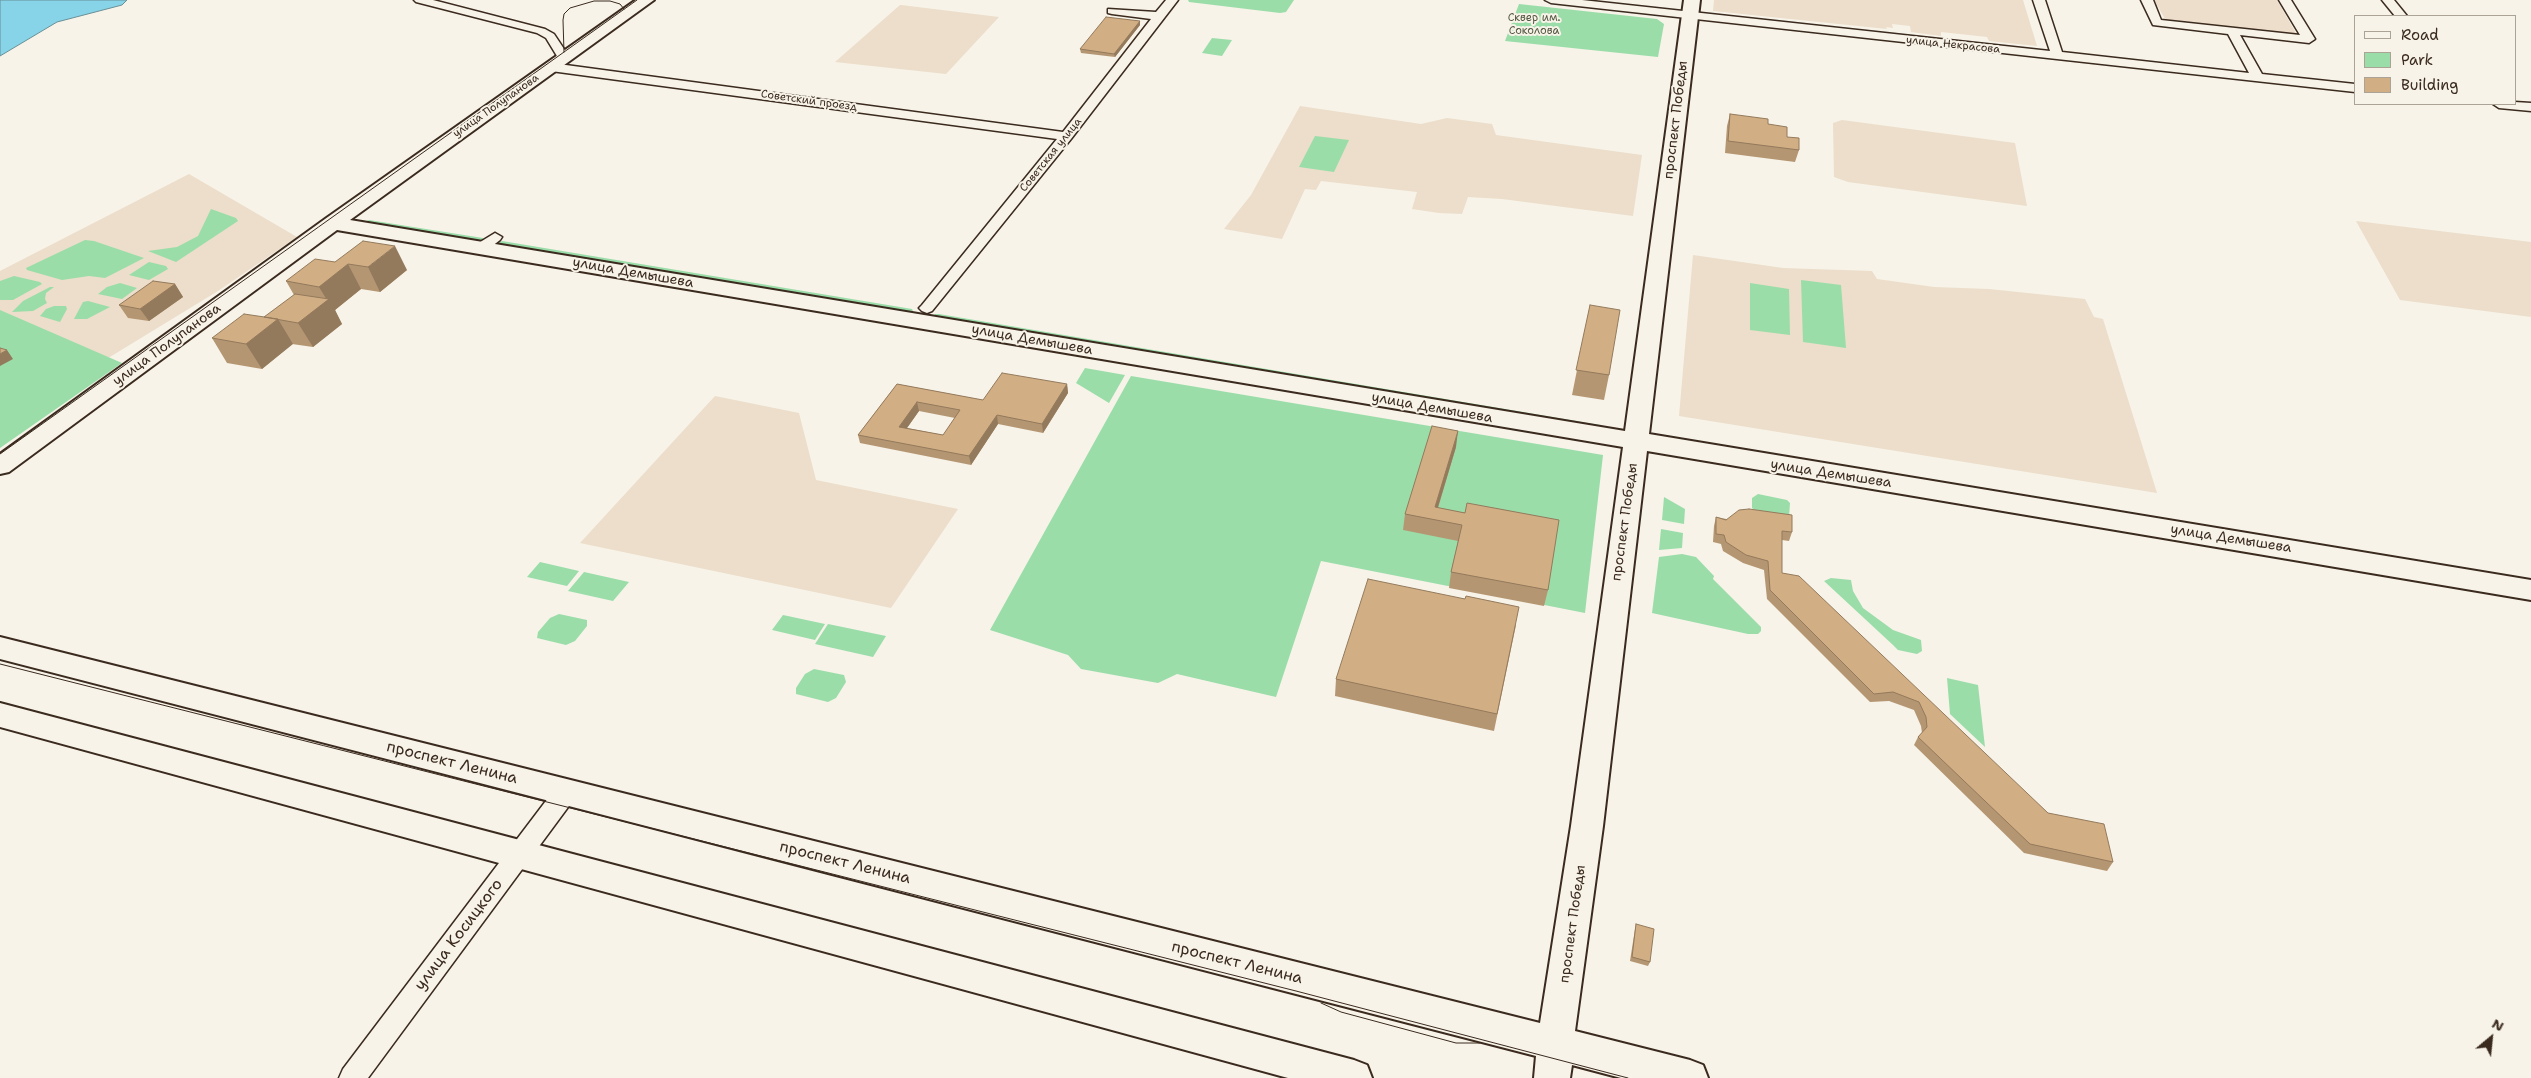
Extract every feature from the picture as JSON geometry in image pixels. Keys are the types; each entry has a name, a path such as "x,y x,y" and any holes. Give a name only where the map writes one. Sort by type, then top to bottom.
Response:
{"street":[{"path":"420,0 541,31 550,36 558,62"},
{"name":"улица Полупанова","path":"0,466 340,218 646,0"},
{"name":"Советская улица","path":"924,315 1172,0"},
{"name":"улица Некрасова","path":"1551,0 1691,8 2058,57 2354,88"},
{"path":"2040,0 2058,57"},
{"path":"2147,0 2157,23 2309,38 2285,0"},
{"path":"2388,0 2400,15"},
{"name":"проспект Победы","path":"1554,1061 1587,826 1610,631 1638,435 1659,245 1691,8"},
{"path":"1112,11 1159,16"},
{"path":"2232,31 2258,78"},
{"name":"Советский проезд","path":"558,62 1066,136"},
{"path":"2510,105 2531,107"},
{"name":"улица Демышева","path":"340,218 1638,435 2531,590"},
{"name":"улица Демышева","path":"1638,435 2531,573"},
{"name":"проспект Ленина","path":"0,648 566,792 1554,1061 1690,1078"},
{"path":"0,716 1354,1078"},
{"name":"улица Косицкого","path":"352,1078 566,792"}],"shaded area":[{"path":"1714,0 2023,0 2037,46 1989,41 1987,37 1969,35 1941,32 1941,36 1911,32 1910,26 1892,24 1893,28 1886,27 1887,29 1713,11"},
{"path":"2154,0 2277,0 2297,35 2167,22"},
{"path":"900,5 999,17 946,74 835,62"},
{"path":"1300,106 1421,124 1447,118 1492,124 1496,135 1642,155 1633,216 1502,199 1468,197 1462,214 1439,213 1412,209 1417,192 1321,181 1316,190 1305,189 1282,239 1224,229 1251,195"},
{"path":"1842,120 2015,143 2027,206 1848,182 1834,177 1833,123"},
{"path":"189,174 297,237 218,291 100,363 0,317 0,271"},
{"path":"2356,221 2531,242 2531,317 2400,300"},
{"path":"1693,255 1783,268 1872,271 1877,279 1934,287 1989,289 2085,299 2094,317 2103,319 2157,493 1679,416"},
{"path":"715,396 799,413 816,480 958,509 891,608 580,543"}],"green space":[{"path":"1188,0 1294,0 1286,12 1280,13 1189,2"},
{"name":"Сквер им. Соколова","path":"1519,4 1657,19 1664,24 1658,57 1505,41"},
{"path":"1212,38 1232,40 1222,56 1202,53"},
{"path":"1315,136 1349,140 1334,172 1299,167"},
{"path":"211,209 236,218 238,221 176,262 148,251 177,247 198,236"},
{"path":"369,220 483,238 483,240 478,242 364,222"},
{"path":"85,240 94,241 144,258 105,278 89,276 62,280 27,270 26,268"},
{"path":"502,241 912,309 913,311 910,314 496,244"},
{"path":"149,262 166,266 168,269 149,280 129,275"},
{"path":"14,276 42,284 13,300 0,300 0,281"},
{"path":"1801,280 1841,285 1846,348 1803,342"},
{"path":"120,283 137,288 122,299 98,294 107,287"},
{"path":"1750,283 1789,289 1790,335 1750,330"},
{"path":"50,287 54,287 46,293 45,299 47,303 33,311 12,312 23,301"},
{"path":"88,301 110,307 87,319 74,319 83,302"},
{"path":"54,306 66,306 67,309 60,322 40,316 46,309"},
{"path":"0,310 122,363 0,448"},
{"path":"935,314 1600,425 1600,431 933,318"},
{"path":"1085,368 1125,375 1109,403 1076,383"},
{"path":"1131,376 1603,455 1585,613 1321,561 1276,697 1177,674 1158,683 1081,669 1068,655 990,630"},
{"path":"1758,494 1787,500 1790,503 1789,517 1756,511 1752,508 1752,498"},
{"path":"1664,497 1685,509 1684,524 1662,520"},
{"path":"1661,529 1683,533 1682,548 1659,550"},
{"path":"1682,554 1696,557 1714,576 1713,579 1761,627 1761,631 1758,634 1748,634 1652,613 1659,557"},
{"path":"540,562 579,571 567,586 527,577"},
{"path":"584,572 629,582 613,601 568,591"},
{"path":"1831,578 1851,580 1853,591 1863,608 1893,630 1921,640 1922,651 1917,654 1898,650 1824,581"},
{"path":"559,614 587,620 587,626 575,641 566,645 537,638 538,632 550,618"},
{"path":"783,615 825,624 815,640 772,630"},
{"path":"828,624 886,636 873,657 815,644"},
{"path":"814,669 844,675 846,682 836,698 828,702 796,694 796,688 805,674"},
{"path":"1947,678 1978,685 1985,747 1950,714"}],"water":[{"path":"0,0 127,0 122,5 57,22 0,56"}],"building":[{"path":"1106,17 1140,21 1114,54 1080,49"},
{"path":"1730,114 1768,119 1768,124 1787,127 1787,137 1799,138 1799,150 1728,141"},
{"path":"363,241 395,246 368,267 348,264 319,287 286,281 315,259 335,262"},
{"path":"153,281 175,284 140,309 119,305"},
{"path":"295,294 329,299 298,323 264,317"},
{"path":"1590,305 1620,310 1609,375 1576,370"},
{"path":"244,314 278,319 246,344 212,338"},
{"path":"0,348 7,350 0,354"},
{"path":"1002,373 1067,384 1042,424 997,415 969,456 858,435 897,384 983,400","holes":["917,402 960,410 943,435 899,427"]},
{"path":"1432,426 1458,431 1435,507 1465,513 1467,503 1559,520 1548,590 1451,572 1462,525 1405,514"},
{"path":"1749,509 1792,515 1792,532 1782,531 1782,573 1799,576 2048,813 2104,824 2113,862 2030,844 1918,737 1927,727 1926,717 1919,702 1893,692 1874,694 1770,590 1768,561 1746,555 1726,542 1724,535 1716,534 1716,517 1726,520 1739,510"},
{"path":"1368,579 1465,599 1466,596 1519,607 1497,714 1336,679"},
{"path":"1636,924 1654,929 1650,962 1632,957"}],"tram line":[{"path":"0,454 637,0"},
{"path":"564,52 563,20 564,14 570,8 594,1 610,1 620,4 624,9"},
{"path":"0,664 1296,991 1628,1078"},
{"path":"1321,1003 1341,1012 1456,1043 1480,1043"}]}
